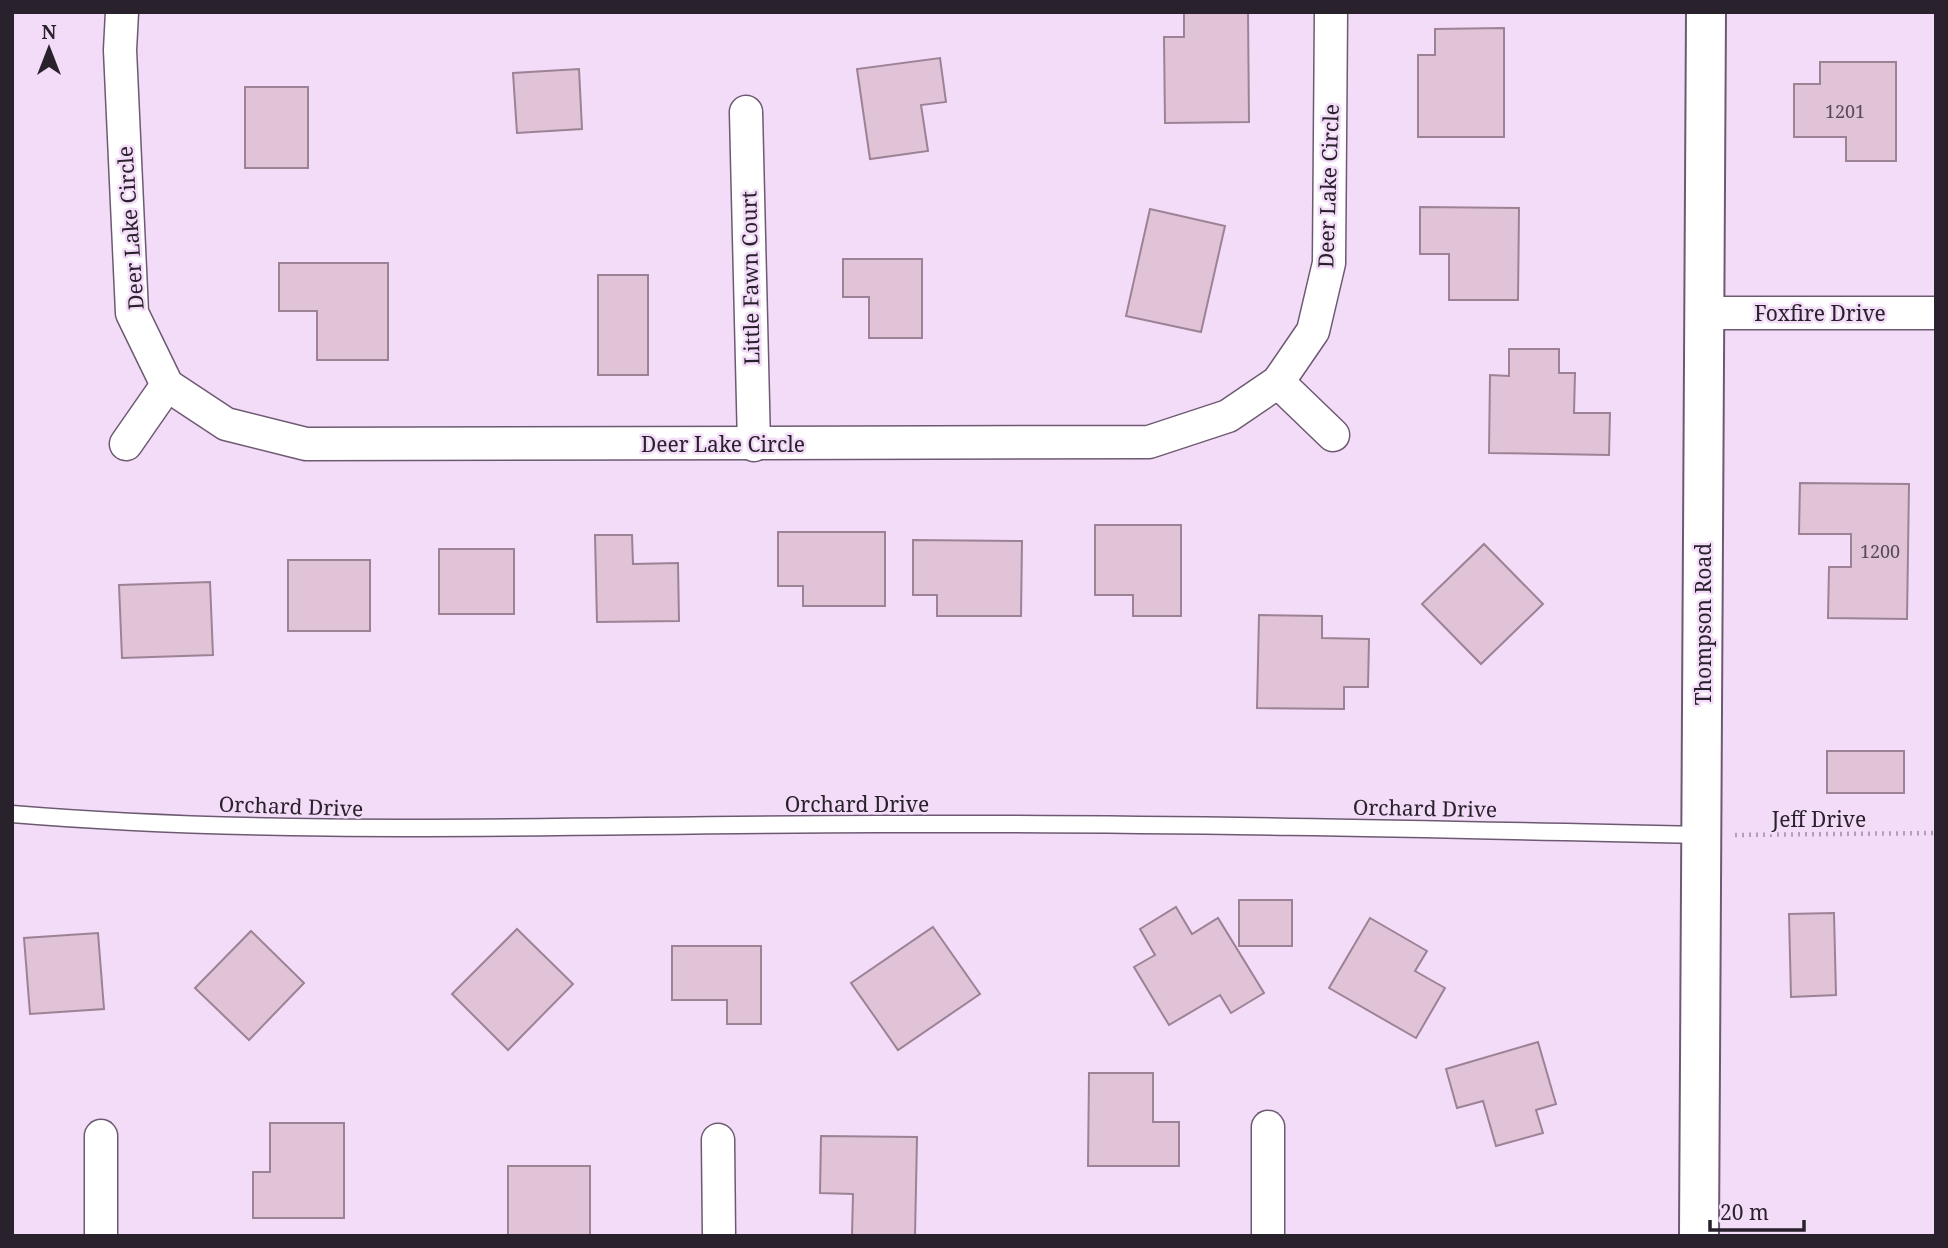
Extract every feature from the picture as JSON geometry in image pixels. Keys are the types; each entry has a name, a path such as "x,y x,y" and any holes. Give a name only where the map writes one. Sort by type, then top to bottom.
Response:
{"street":[{"name":"Deer Lake Circle","path":"122,12 120,50 132,313 167,385 226,424 306,444 754,445 1149,442 1228,416 1278,382 1313,331 1329,262 1332,12"},
{"name":"Thompson Road","path":"1699,1236 1706,12"},
{"name":"Little Fawn Court","path":"746,112 754,445"},
{"name":"Foxfire Drive","path":"1704,313 1936,313"},
{"path":"1278,382 1333,435"},
{"path":"126,444 167,385"},
{"path":"1268,1127 1268,1236"},
{"path":"101,1136 101,1236"},
{"path":"718,1140 719,1236"}],"lane":[{"name":"Orchard Drive","path":"12,814 98,821 421,831 890,824 1303,826 1703,835"}],"path":[{"name":"Jeff Drive","path":"1703,835 1936,833"}],"building":[{"path":"1184,12 1248,12 1249,122 1165,123 1164,37 1184,37"},
{"path":"1504,28 1504,137 1418,137 1418,55 1435,55 1435,29"},
{"path":"940,58 946,102 921,105 928,151 870,159 857,69"},
{"path":"1820,62 1896,62 1896,161 1846,161 1846,137 1794,137 1794,84 1820,84"},
{"path":"579,69 582,129 517,133 513,73"},
{"path":"245,87 308,87 308,168 245,168"},
{"path":"1420,207 1519,208 1518,300 1449,300 1449,254 1420,254"},
{"path":"1150,209 1225,226 1201,332 1126,316"},
{"path":"843,259 922,259 922,338 869,338 869,297 843,297"},
{"path":"279,263 388,263 388,360 317,360 317,311 279,311"},
{"path":"598,275 648,275 648,375 598,375"},
{"path":"1509,349 1559,349 1559,373 1575,373 1574,413 1610,413 1609,455 1489,453 1490,375 1509,376"},
{"path":"1800,483 1909,484 1907,619 1828,618 1829,567 1851,567 1851,534 1799,534"},
{"path":"1095,525 1181,525 1181,616 1133,616 1133,595 1095,595"},
{"path":"778,532 885,532 885,606 803,606 803,586 778,586"},
{"path":"595,535 632,535 633,564 678,563 679,621 597,622"},
{"path":"913,540 1022,541 1021,616 937,616 937,595 913,595"},
{"path":"1484,544 1543,604 1481,664 1422,604"},
{"path":"439,549 514,549 514,614 439,614"},
{"path":"288,560 370,560 370,631 288,631"},
{"path":"210,582 213,655 122,658 119,585"},
{"path":"1259,615 1322,616 1322,638 1369,639 1368,687 1344,687 1344,709 1257,708"},
{"path":"1827,751 1904,751 1904,793 1827,793"},
{"path":"1239,900 1292,900 1292,946 1239,946"},
{"path":"1176,907 1192,934 1218,918 1264,993 1231,1013 1220,995 1169,1025 1134,967 1155,955 1140,929"},
{"path":"1834,913 1836,995 1791,997 1789,914"},
{"path":"1370,918 1427,951 1415,971 1445,988 1416,1038 1329,988"},
{"path":"933,927 980,994 898,1050 851,983"},
{"path":"517,929 573,984 508,1050 452,994"},
{"path":"251,931 304,983 249,1040 195,988"},
{"path":"98,933 104,1009 30,1014 24,938"},
{"path":"672,946 761,946 761,1024 727,1024 727,1000 672,1000"},
{"path":"1538,1042 1556,1104 1536,1110 1543,1133 1496,1146 1483,1101 1457,1108 1446,1069"},
{"path":"1089,1073 1153,1073 1153,1122 1179,1122 1179,1166 1088,1166"},
{"path":"270,1123 344,1123 344,1218 253,1218 253,1172 270,1172"},
{"path":"821,1136 917,1137 915,1236 852,1236 853,1194 820,1193"},
{"path":"508,1166 590,1166 590,1236 508,1236"}]}
